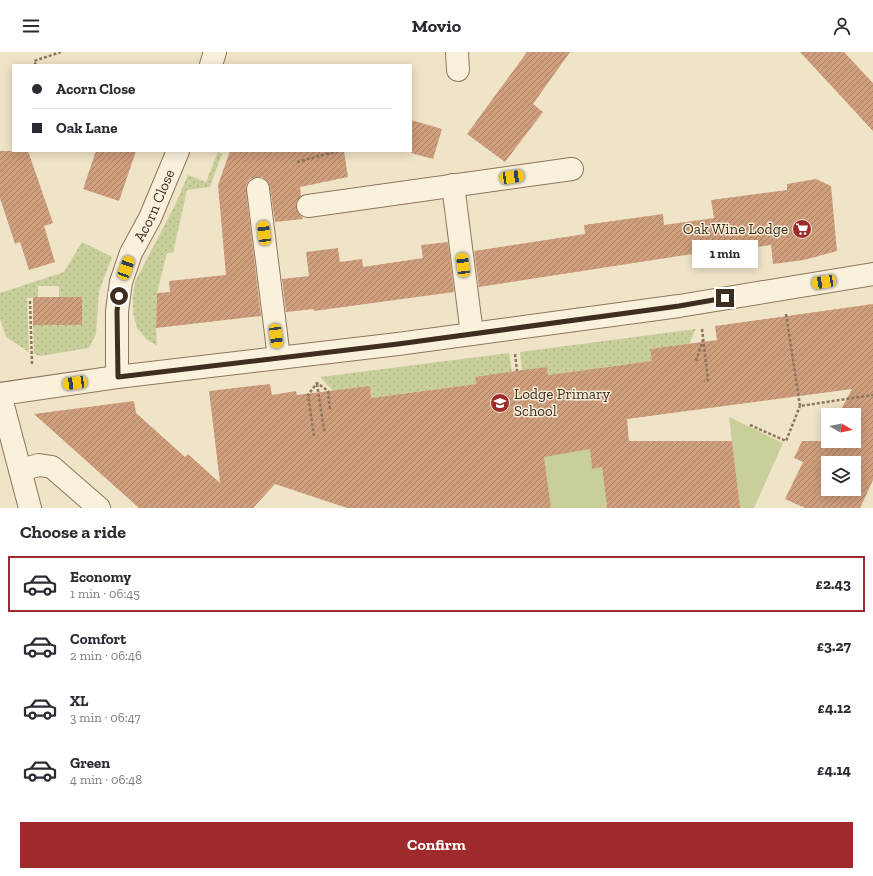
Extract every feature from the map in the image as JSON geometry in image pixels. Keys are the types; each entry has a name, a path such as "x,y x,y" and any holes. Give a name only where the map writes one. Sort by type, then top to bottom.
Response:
{"street":[{"path":"211,64 216,52"},
{"name":"Acorn Close","path":"118,377 117,311 121,282 131,253 150,218 178,152"},
{"path":"308,206 572,169"},
{"path":"453,185 472,334"},
{"path":"258,189 279,358"},
{"path":"30,508 0,394 118,377 472,334 679,306 873,274"},
{"path":"20,470 39,465 52,467 99,508"}],"path":[{"path":"36,64 34,60 61,52"},
{"path":"297,162 334,152"},
{"path":"30,300 32,365"},
{"path":"750,425 786,441 800,406 786,312"},
{"path":"701,324 708,380 704,381"},
{"path":"696,361 703,340"},
{"path":"514,348 517,371"},
{"path":"316,378 324,430 327,430"},
{"path":"317,383 328,391 330,410"},
{"path":"314,436 308,395 317,383"},
{"path":"800,406 873,395"}],"green space":[{"path":"218,152 222,154 210,187 187,190 173,253 167,253 157,293 157,346 146,339 137,328 133,313 135,282 175,205 188,175 206,182"},
{"path":"82,242 112,257 99,291 96,334 89,348 40,356 34,354 33,325 82,325 82,297 59,297 59,286 38,286 38,297 27,298 29,352 6,337 0,319 0,293 64,272"},
{"path":"696,329 689,344 651,349 652,361 548,375 547,367 522,370 520,352"},
{"path":"509,353 512,372 475,377 476,384 371,398 370,386 333,391 320,377"},
{"path":"729,417 783,443 754,508 740,508"},
{"path":"545,425 590,449 592,468 602,467 607,508 551,508 546,474 532,475"}],"building":[{"path":"527,52 570,52 533,104 543,112 505,162 467,134"},
{"path":"800,52 844,52 873,83 873,131"},
{"path":"412,120 442,129 433,159 411,153"},
{"path":"0,151 28,152 53,223 44,226 55,262 29,270 20,242 15,244 0,198"},
{"path":"96,152 136,152 119,201 83,189"},
{"path":"230,152 344,152 348,177 300,187 301,196 297,201 296,207 298,213 303,219 275,222 268,182 262,177 256,177 250,179 246,185 261,316 156,328 157,293 170,292 169,281 226,275 218,185"},
{"path":"816,179 831,186 837,251 804,260 773,264 771,245 718,252 718,250 479,287 474,251 585,234 584,225 663,214 664,225 714,218 711,200 787,190 787,184"},
{"path":"448,242 454,292 314,311 314,309 286,312 282,279 309,276 306,252 338,248 340,262 362,259 363,267 423,258 421,245"},
{"path":"33,297 82,297 82,325 33,325"},
{"name":"Lodge Primary School","path":"873,304 873,480 860,508 805,508 785,499 803,462 794,458 802,441 821,441 821,448 861,448 861,408 842,408 852,389 627,419 629,441 732,441 740,508 607,508 602,467 592,469 590,449 544,457 551,508 347,508 275,484 253,508 139,508 34,414 134,401 136,413 185,457 188,454 220,483 209,391 270,384 272,395 296,391 297,395 370,386 371,398 476,384 475,377 522,370 547,367 548,375 652,361 650,349 717,340 715,326"}],"place":[{"name":"Oak Wine Lodge","path":"802,229"},
{"name":"Lodge Primary School","path":"500,403"}],"route":[{"path":"119,296 117,311 118,377 398,344 679,306 725,298"}]}
